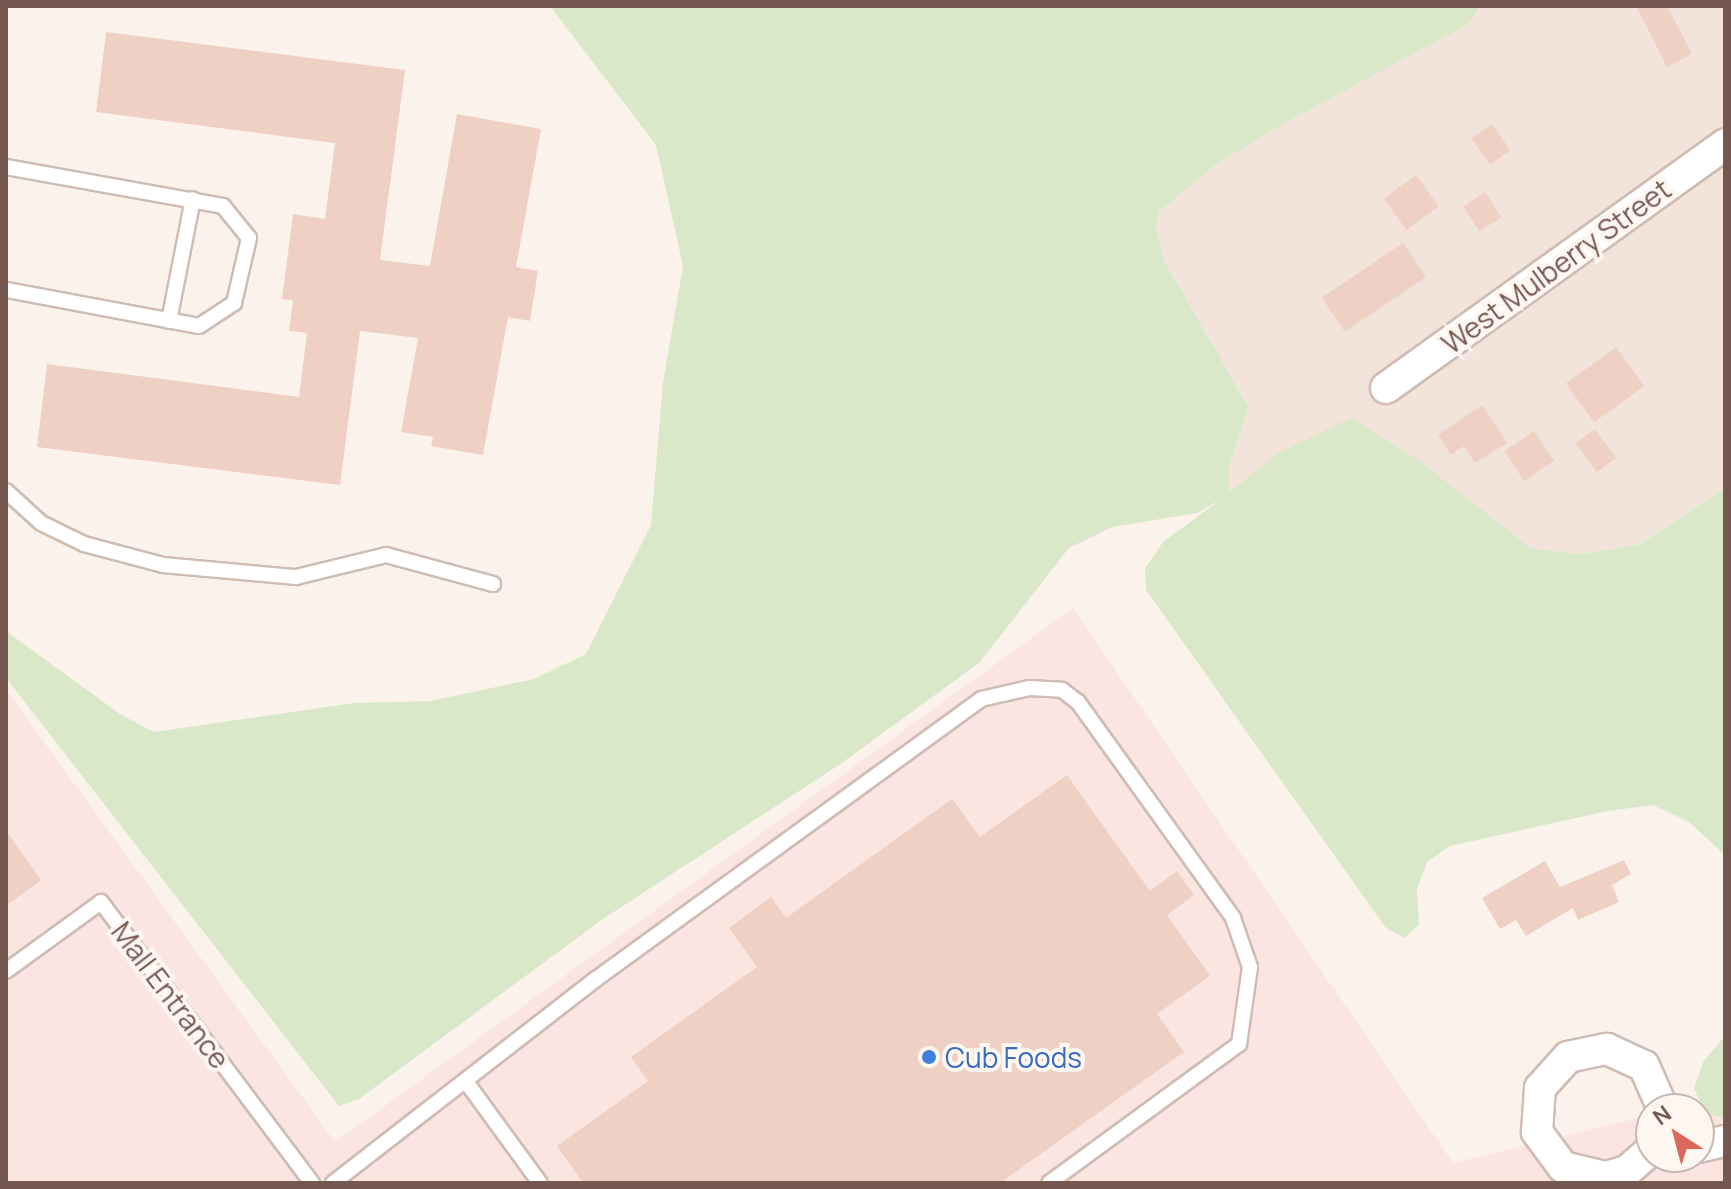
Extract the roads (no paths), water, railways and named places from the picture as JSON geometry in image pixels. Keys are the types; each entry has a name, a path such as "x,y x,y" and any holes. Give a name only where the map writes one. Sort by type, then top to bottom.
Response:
{"street":[{"name":"West Mulberry Street","path":"1386,388 1725,144"},
{"path":"1635,1162 1606,1177 1563,1167 1537,1132 1540,1088 1568,1057 1607,1049 1644,1066 1656,1093"}],"lane":[{"path":"6,167 223,206 246,227 244,265 234,303 225,313 199,326 6,290"},
{"path":"169,321 193,199"},
{"path":"6,491 41,523 84,544 163,565 296,577 386,555 493,584"},
{"path":"333,1183 467,1083 596,979 981,699 999,690 1062,690 1078,702 1233,918 1250,967 1246,1026 1239,1044 1049,1183"},
{"name":"Mall Entrance","path":"6,971 101,902 312,1183"},
{"path":"467,1083 540,1183"}],"place":[{"name":"Cub Foods","path":"929,1057"}]}
